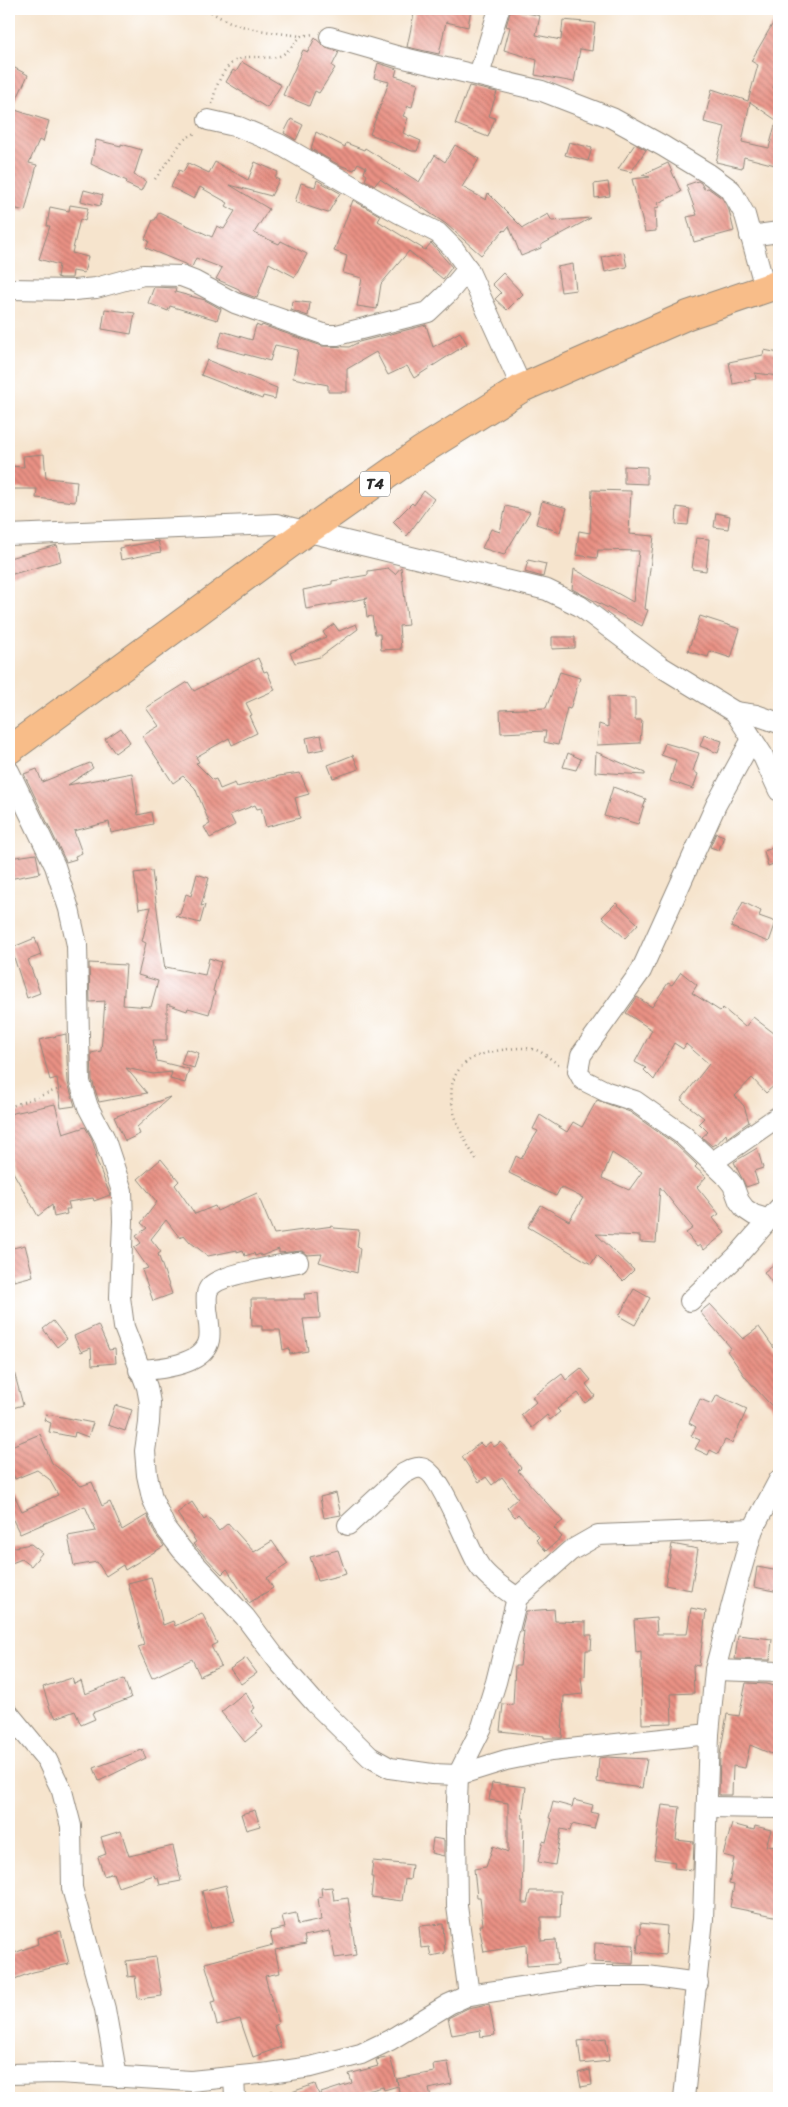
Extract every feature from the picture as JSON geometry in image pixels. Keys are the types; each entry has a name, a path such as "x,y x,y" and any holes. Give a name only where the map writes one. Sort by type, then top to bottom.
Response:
{"highway":[{"name":"T4","path":"9,750 306,532 421,451 522,388 688,315 772,286"}],"street":[{"path":"479,75 499,9"},
{"path":"330,37 400,57 542,91 586,106 663,146 732,190 745,215 750,236 772,286"},
{"path":"208,120 238,127 279,144 399,213 438,233 454,249 468,269 522,388"},
{"path":"750,236 779,232"},
{"path":"9,288 74,290 96,288 143,275 182,276 235,303 326,335 337,335 428,312 448,293 468,269"},
{"path":"9,535 276,524 547,590 580,606 660,666 735,712 778,719"},
{"path":"735,712 762,754 779,791"},
{"path":"752,738 716,805 640,971 581,1055 578,1071 583,1080 607,1092 635,1101 683,1135 713,1162 733,1185 738,1201 745,1210 754,1215 775,1214"},
{"path":"9,771 55,866 69,909 77,945 80,1082 88,1107 104,1137 122,1191 123,1221 120,1297 124,1326 147,1387 150,1402 145,1451 152,1498 166,1529 182,1550 245,1617 278,1661 315,1703 370,1757 390,1768 432,1774 458,1775 506,1760 552,1751 709,1734"},
{"path":"713,1162 779,1116"},
{"path":"690,1301 775,1214"},
{"path":"139,1370 179,1365 203,1352 209,1340 207,1295 211,1286 220,1281 263,1268 298,1262"},
{"path":"348,1525 404,1474 413,1469 422,1468 431,1472 448,1499 478,1564 517,1598"},
{"path":"684,2098 698,1983 706,1866 709,1734 715,1670 753,1529 779,1480"},
{"path":"469,1995 457,1906 456,1829 458,1775 482,1727 496,1682 517,1598 570,1551 598,1535 753,1529"},
{"path":"715,1670 779,1672"},
{"path":"9,1714 47,1760 62,1791 71,1826 72,1888 104,2009 117,2077"},
{"path":"707,1807 779,1808"},
{"path":"9,2074 58,2072 191,2081 311,2068 361,2054 390,2040 449,2004 469,1995 594,1976 647,1976 698,1983"},
{"path":"234,2077 235,2098"}],"path":[{"path":"207,9 221,19 233,24 301,36 317,34 330,37"},
{"path":"155,179 183,140 194,135 208,120 216,86 224,70 233,61 245,56 280,56 292,48 301,36"},
{"path":"476,1159 462,1137 452,1111 450,1089 458,1070 481,1054 520,1048 537,1050 553,1062 578,1071"},
{"path":"9,1107 80,1082"}],"building":[{"path":"415,9 471,9 468,27 446,22 439,54 407,47"},
{"path":"511,9 540,16 536,35 561,40 563,20 595,23 592,51 580,49 574,82 535,75 537,60 504,50 510,27 506,26"},
{"path":"779,13 779,75 773,88 779,92 779,122 750,102 742,142 769,148 775,125 779,125 779,166 744,157 742,168 716,162 725,127 704,122 712,89 748,101 758,65 751,61"},
{"path":"315,38 326,48 339,52 332,66 335,68 319,93 315,91 309,106 283,95 303,50 308,52"},
{"path":"242,62 281,85 267,108 226,82 233,70 236,72"},
{"path":"378,63 397,69 395,76 418,83 412,107 408,106 403,116 408,118 403,133 421,141 417,151 412,151 370,134 389,82 374,78"},
{"path":"13,67 28,75 12,109 49,121 43,142 39,140 29,163 37,165 25,211 13,208 16,198 9,196 9,76"},
{"path":"469,86 497,92 489,116 495,118 488,137 455,124"},
{"path":"291,119 303,125 296,140 284,133"},
{"path":"316,132 345,147 346,143 364,150 365,148 419,182 435,155 445,162 455,145 479,159 462,187 486,200 488,193 523,228 548,214 552,221 591,218 541,245 541,248 521,256 509,226 481,255 446,224 380,179 375,185 365,180 367,175 364,173 366,167 358,163 354,170 339,165 311,149"},
{"path":"96,140 142,150 134,175 146,181 141,191 126,184 127,181 91,164"},
{"path":"569,142 592,148 588,161 565,155"},
{"path":"635,144 646,150 631,172 618,169"},
{"path":"215,162 248,180 255,162 278,172 275,178 279,180 271,196 230,185 269,209 254,233 279,244 281,241 307,254 295,277 269,263 257,298 240,292 239,289 216,279 222,268 196,258 192,267 146,248 149,241 145,239 153,220 155,220 159,212 212,237 217,226 224,229 235,211 226,206 228,203 200,187 194,199 171,187 179,170 183,172 188,163 209,173"},
{"path":"668,163 681,192 658,203 659,207 655,208 656,231 645,232 632,179 650,177 642,175"},
{"path":"317,180 340,193 328,213 295,202 301,183 315,187"},
{"path":"698,181 704,189 708,188 722,198 729,210 734,231 694,242 687,217 697,215 686,185"},
{"path":"608,182 610,196 595,198 594,184"},
{"path":"84,190 103,195 100,206 81,201"},
{"path":"353,200 381,216 378,221 425,250 431,243 452,267 443,279 409,251 381,284 377,309 357,306 362,278 343,273 347,256 334,251"},
{"path":"70,205 88,208 85,221 80,219 72,253 88,257 84,273 73,271 72,278 60,278 57,277 59,265 39,259 50,226 47,226 50,207 69,211"},
{"path":"624,252 627,267 605,272 602,257"},
{"path":"573,264 576,290 561,292 557,267"},
{"path":"503,273 523,294 507,310 495,299 501,293 492,284"},
{"path":"154,287 176,288 175,292 205,300 221,309 217,320 170,306 168,311 148,303"},
{"path":"292,301 310,303 308,316 291,310"},
{"path":"105,309 135,313 131,334 102,329"},
{"path":"256,325 261,327 262,325 322,346 349,347 359,342 426,325 433,347 460,332 467,344 414,378 407,366 388,375 376,352 347,369 347,392 328,392 328,385 293,378 298,350 275,345 270,361 218,347 222,331 252,340"},
{"path":"764,350 779,353 779,376 755,373 756,379 733,384 729,362 763,355"},
{"path":"207,360 277,388 275,399 263,396 262,399 201,375"},
{"path":"44,454 46,478 77,481 75,502 36,498 37,489 9,489 9,466 24,467 23,456"},
{"path":"624,466 647,467 647,484 624,483"},
{"path":"592,490 631,491 629,534 654,536 645,609 648,610 642,626 572,589 574,569 633,602 639,551 598,550 597,558 576,555 579,531 590,533"},
{"path":"424,491 434,499 407,536 393,522 412,503 414,505"},
{"path":"542,501 567,508 560,532 536,524"},
{"path":"506,506 530,512 504,555 482,548 491,529 500,532"},
{"path":"677,507 690,509 688,525 676,524"},
{"path":"716,513 730,516 728,529 714,527"},
{"path":"696,538 709,539 706,571 692,569"},
{"path":"158,541 161,552 121,560 119,548"},
{"path":"57,545 61,561 9,575 9,558"},
{"path":"528,560 546,564 543,577 525,572"},
{"path":"401,567 408,625 399,626 401,649 381,650 380,634 375,634 372,616 367,617 365,600 368,598 306,609 303,590 332,584 332,581 368,575 368,571 388,568 395,574"},
{"path":"700,616 740,629 731,658 710,651 708,657 688,651"},
{"path":"334,624 339,631 356,624 358,629 320,657 295,663 290,653 326,637 323,632"},
{"path":"552,637 575,637 575,648 552,649"},
{"path":"258,658 264,672 267,671 275,690 246,703 252,715 249,716 257,733 232,745 229,738 196,757 199,762 196,763 213,780 216,779 220,789 235,783 237,787 279,776 300,773 309,794 295,798 300,818 266,827 261,808 257,809 255,805 230,815 235,825 210,838 204,827 210,824 195,788 183,776 173,783 142,736 159,726 146,708 188,682 194,691"},
{"path":"560,672 580,678 570,709 567,708 558,745 544,742 546,731 501,733 500,710 546,708"},
{"path":"608,697 635,698 635,720 642,720 640,743 597,745 599,724 608,727"},
{"path":"121,728 130,742 115,753 105,739"},
{"path":"321,735 324,749 309,752 306,738"},
{"path":"704,735 722,741 718,753 700,746"},
{"path":"665,743 699,753 693,771 698,774 693,789 670,781 676,760 661,755"},
{"path":"596,752 645,773 645,775 595,772"},
{"path":"568,753 581,759 576,770 563,767"},
{"path":"353,755 359,769 333,778 328,765"},
{"path":"90,763 93,768 68,785 132,773 138,815 151,812 153,824 111,833 109,822 74,831 82,853 75,856 76,859 66,862 24,774 37,769 42,782"},
{"path":"613,787 646,799 638,824 604,816"},
{"path":"716,833 724,836 719,850 710,847"},
{"path":"779,846 779,862 768,866 764,851"},
{"path":"36,854 40,873 9,879 9,858"},
{"path":"152,871 165,970 166,967 205,975 209,958 221,962 213,991 215,992 209,1014 188,1008 187,1011 167,1004 167,1040 153,1040 157,1061 189,1069 185,1083 170,1079 172,1072 153,1074 126,1068 147,1093 99,1102 92,1080 91,1053 101,1051 105,1001 90,1002 89,963 126,965 123,1005 151,1007 158,981 138,975 146,943 142,941 151,907 139,909 134,873"},
{"path":"197,874 209,878 201,906 205,905 200,923 175,916 180,914 186,894 191,896"},
{"path":"743,902 761,911 759,916 776,922 769,942 731,927"},
{"path":"616,903 638,924 625,938 602,917"},
{"path":"35,938 41,955 28,960 40,993 27,998 11,948"},
{"path":"681,972 697,985 692,993 720,1011 723,1008 745,1027 753,1017 779,1037 779,1081 766,1093 752,1078 735,1096 744,1106 749,1122 727,1138 726,1134 716,1145 712,1146 702,1137 708,1132 699,1123 704,1118 681,1100 709,1064 686,1044 683,1049 674,1043 654,1080 644,1070 646,1068 635,1062 652,1030 626,1013 637,997 652,1007 668,983 672,985"},
{"path":"66,1034 68,1083 75,1106 61,1108 57,1078 50,1080 39,1040"},
{"path":"186,1049 199,1053 194,1068 181,1064"},
{"path":"170,1097 137,1127 140,1134 125,1141 114,1117"},
{"path":"597,1100 630,1112 675,1144 697,1165 695,1167 706,1177 697,1187 719,1214 713,1218 725,1233 704,1250 700,1245 697,1247 686,1233 693,1228 660,1187 656,1243 640,1242 640,1236 596,1234 634,1270 623,1281 597,1255 591,1264 528,1227 541,1205 569,1221 583,1198 561,1187 556,1196 509,1173 516,1156 521,1159 538,1131 533,1129 540,1115 567,1132 573,1122 582,1127","holes":["612,1153 642,1172 629,1190 602,1178"]},
{"path":"55,1104 63,1134 85,1127 91,1137 97,1155 95,1156 110,1195 94,1201 93,1198 68,1202 70,1209 66,1209 67,1214 54,1217 52,1205 38,1216 9,1165 9,1114"},
{"path":"757,1148 763,1168 754,1171 758,1183 746,1187 734,1162"},
{"path":"161,1159 179,1181 175,1185 195,1214 215,1206 217,1211 257,1193 274,1234 333,1226 334,1228 359,1230 357,1247 360,1248 357,1273 319,1262 322,1254 307,1255 302,1251 279,1253 279,1249 261,1256 260,1254 255,1256 254,1253 245,1256 243,1250 237,1252 237,1250 208,1256 184,1235 180,1238 166,1220 151,1239 161,1252 158,1254 172,1294 153,1301 142,1270 148,1268 134,1248 141,1243 136,1236 147,1228 141,1223 157,1202 138,1179"},
{"path":"25,1245 33,1276 14,1281 9,1264 9,1249"},
{"path":"779,1260 779,1292 764,1272"},
{"path":"634,1289 650,1298 635,1325 619,1316"},
{"path":"318,1293 320,1318 303,1319 308,1351 290,1354 289,1348 283,1350 280,1330 262,1330 262,1326 252,1326 251,1299 305,1299 304,1294"},
{"path":"710,1304 743,1339 759,1327 779,1355 779,1414 746,1378 727,1351 731,1348 700,1312"},
{"path":"53,1321 67,1339 57,1347 43,1329"},
{"path":"98,1325 109,1350 115,1349 116,1363 92,1365 91,1348 81,1352 74,1336"},
{"path":"13,1368 23,1405 9,1409 9,1369"},
{"path":"581,1368 591,1380 586,1384 595,1396 585,1403 578,1393 557,1409 560,1412 550,1420 547,1415 532,1428 521,1415 536,1402 532,1397 562,1374 566,1380"},
{"path":"717,1395 747,1409 732,1443 725,1440 718,1454 710,1450 708,1455 695,1449 700,1440 691,1436 696,1427 689,1423 700,1399 712,1404"},
{"path":"115,1405 132,1410 125,1431 108,1425"},
{"path":"46,1414 93,1423 88,1437 75,1432 74,1437 49,1432 51,1423 44,1420"},
{"path":"40,1434 52,1463 81,1486 92,1482 102,1506 110,1502 122,1530 147,1515 155,1534 164,1546 125,1570 123,1565 106,1576 97,1562 74,1566 68,1536 96,1531 85,1506 20,1534 9,1512 9,1485 22,1511 58,1495 49,1479 37,1470 15,1479 9,1463 9,1447"},
{"path":"490,1442 494,1447 501,1442 521,1468 518,1471 563,1521 554,1528 562,1537 546,1551 536,1540 539,1537 518,1514 515,1517 507,1508 518,1498 502,1477 492,1485 486,1477 479,1482 462,1457 480,1443 484,1447"},
{"path":"336,1493 341,1515 324,1518 320,1497"},
{"path":"192,1502 204,1520 208,1517 219,1531 228,1523 254,1552 272,1541 288,1564 267,1578 273,1588 249,1603 227,1569 222,1574 193,1544 196,1542 177,1513"},
{"path":"31,1544 42,1553 31,1566 22,1559 9,1564 9,1548"},
{"path":"672,1544 698,1549 691,1590 665,1585"},
{"path":"338,1550 346,1574 318,1581 310,1557"},
{"path":"757,1567 779,1571 779,1592 754,1587"},
{"path":"151,1577 163,1625 173,1621 175,1626 202,1613 217,1643 211,1646 221,1666 200,1676 192,1659 152,1678 138,1647 144,1645 128,1583"},
{"path":"691,1608 706,1611 699,1666 693,1665 694,1693 671,1694 672,1723 642,1724 641,1651 636,1652 634,1620 656,1618 657,1634 687,1634"},
{"path":"554,1609 555,1621 586,1622 586,1635 592,1635 591,1650 586,1650 585,1676 581,1677 583,1694 564,1696 562,1738 544,1738 544,1736 500,1731 503,1704 513,1705 515,1666 520,1666 524,1631 521,1632 526,1611"},
{"path":"738,1635 772,1639 770,1660 735,1659"},
{"path":"246,1658 257,1673 241,1684 230,1669"},
{"path":"72,1678 74,1684 81,1681 85,1694 124,1679 131,1698 92,1713 95,1719 81,1725 75,1711 56,1718 53,1712 51,1712 43,1687"},
{"path":"746,1683 767,1684 779,1687 773,1719 779,1720 779,1757 750,1745 745,1768 733,1766 732,1795 719,1795 720,1755 727,1714 739,1716"},
{"path":"245,1692 255,1708 251,1711 263,1727 245,1742 221,1712"},
{"path":"142,1750 146,1758 99,1781 94,1768"},
{"path":"599,1758 647,1759 642,1788 597,1782"},
{"path":"492,1783 526,1787 522,1818 524,1818 522,1903 527,1903 530,1891 561,1891 560,1917 541,1917 541,1941 556,1940 558,1964 527,1966 526,1945 484,1952 479,1925 483,1925 480,1897 477,1897 474,1869 486,1867 493,1846 508,1852 508,1803 489,1800"},
{"path":"574,1800 593,1805 591,1812 598,1814 594,1829 572,1824 570,1831 561,1829 555,1865 538,1862 543,1841 546,1842 552,1819 549,1818 553,1802 572,1807"},
{"path":"662,1805 680,1807 676,1840 694,1842 693,1870 674,1868 675,1862 654,1859"},
{"path":"255,1810 260,1826 246,1830 241,1814"},
{"path":"732,1824 754,1830 755,1826 771,1830 766,1846 779,1847 779,1917 730,1907 734,1885 729,1884 734,1858 723,1855"},
{"path":"121,1831 129,1856 173,1846 181,1881 160,1885 158,1877 155,1878 154,1875 118,1887 113,1873 104,1876 98,1857 106,1854 101,1837"},
{"path":"433,1838 444,1840 444,1856 431,1853"},
{"path":"373,1861 412,1865 410,1880 405,1879 402,1901 371,1897"},
{"path":"226,1885 235,1922 211,1928 202,1891"},
{"path":"332,1887 334,1900 348,1898 356,1955 335,1958 330,1931 304,1936 306,1944 275,1950 280,1973 265,1976 278,2024 274,2026 281,2047 253,2057 240,2019 217,2025 211,2002 216,2001 205,1963 273,1945 270,1931 285,1928 282,1916 296,1913 298,1925 321,1920 318,1898 322,1897 321,1888"},
{"path":"640,1923 667,1926 665,1955 637,1952 639,1934 641,1934"},
{"path":"443,1924 445,1953 431,1956 429,1947 421,1948 419,1926"},
{"path":"61,1931 69,1964 33,1972 12,1980 9,1970 9,1955 38,1944 37,1938"},
{"path":"595,1943 634,1945 633,1964 594,1962"},
{"path":"156,1957 162,1996 138,1999 135,1976 128,1977 126,1961"},
{"path":"489,2004 495,2035 481,2037 480,2030 452,2035 448,2018 468,2008"},
{"path":"606,2038 609,2061 581,2064 578,2041"},
{"path":"390,2057 398,2085 397,2079 434,2072 433,2064 448,2062 452,2084 429,2089 431,2098 400,2098 398,2086 384,2090 383,2087 340,2098 323,2098 321,2093 352,2083 349,2074 378,2066 376,2060"},
{"path":"590,2070 592,2085 581,2087 578,2073"},
{"path":"315,2084 320,2098 281,2098 280,2096"}]}
